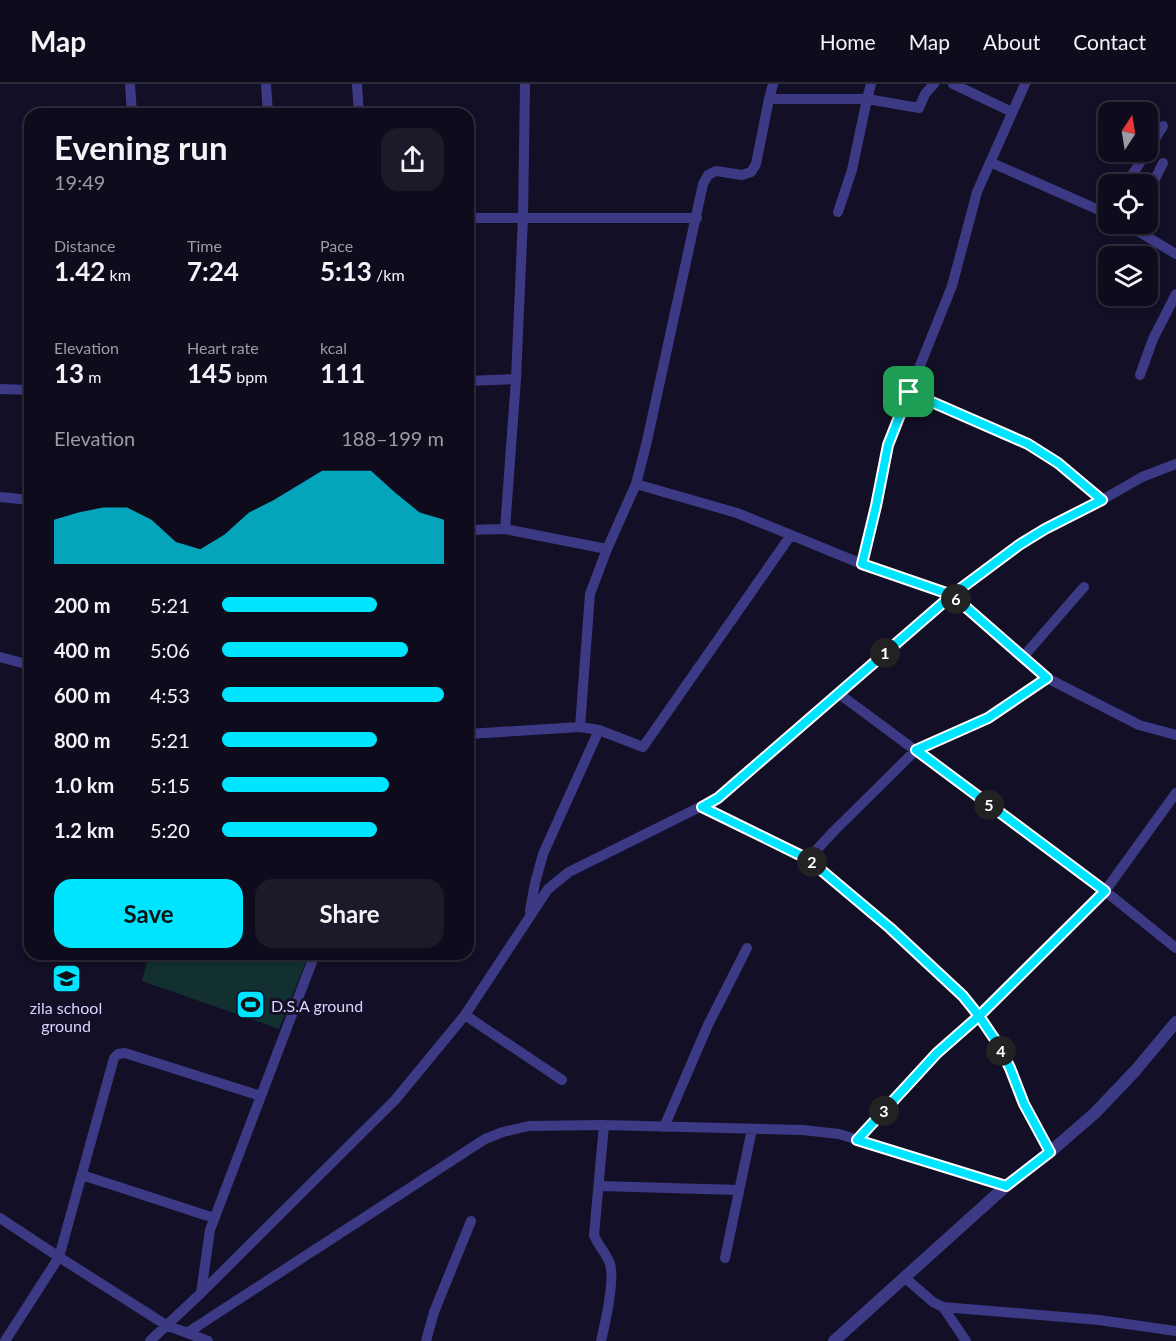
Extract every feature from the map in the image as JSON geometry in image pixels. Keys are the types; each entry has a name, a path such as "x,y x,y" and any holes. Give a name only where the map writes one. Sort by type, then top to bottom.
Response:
{"street":[{"path":"130,84 132,108"},
{"path":"266,84 268,108"},
{"path":"357,84 359,108"},
{"path":"505,529 516,380 523,218 525,84"},
{"path":"580,727 590,594 636,484 703,184 708,175 716,171 742,175 751,172 756,164 773,84"},
{"path":"838,212 852,170 871,84"},
{"path":"769,99 867,99 919,108 925,94 934,84"},
{"path":"953,84 1012,112"},
{"path":"862,564 888,445 952,286 977,192 1025,84"},
{"path":"1158,134 1163,126"},
{"path":"990,162 1098,210"},
{"path":"1158,174 1163,163"},
{"path":"474,218 697,218"},
{"path":"1145,234 1176,254"},
{"path":"1140,375 1153,339 1176,294"},
{"path":"474,381 516,380"},
{"path":"0,389 24,390"},
{"path":"909,392 1028,444 1058,463 1102,500"},
{"path":"150,1341 395,1100 465,1015 548,889 569,872 718,798 952,595 1027,540 1142,477 1176,464"},
{"path":"636,484 738,513 862,564 952,595 1047,678 1139,725 1176,735"},
{"path":"0,497 24,499"},
{"path":"474,530 505,529 607,549"},
{"path":"474,734 580,727 599,730 643,747 791,535"},
{"path":"1023,657 1084,587"},
{"path":"0,657 24,663"},
{"path":"808,859 916,750 988,718 1047,678"},
{"path":"838,693 1105,891 1176,948"},
{"path":"529,918 543,854 599,730"},
{"path":"857,1140 937,1053 979,1016 1105,891 1176,792"},
{"path":"702,807 808,859 890,928 963,996 998,1044 1024,1104 1050,1152"},
{"path":"664,1127 708,1025 747,948"},
{"path":"201,1293 210,1230 214,1218 313,960"},
{"path":"465,1015 562,1080"},
{"path":"834,1341 1006,1186 1095,1113 1135,1071 1176,1022"},
{"path":"5,1341 58,1257 114,1058 118,1054 125,1053 261,1096"},
{"path":"601,1341 612,1270 610,1262 596,1242 594,1235 604,1125"},
{"path":"187,1333 485,1139 530,1126 604,1125 838,1134 1006,1186"},
{"path":"725,1258 753,1129"},
{"path":"82,1175 214,1218"},
{"path":"599,1186 740,1191"},
{"path":"0,1218 166,1325 208,1341"},
{"path":"426,1341 434,1312 471,1221"},
{"path":"904,1276 933,1302 943,1307 1099,1320 1176,1331"},
{"path":"943,1307 966,1341"}],"green space":[{"name":"D.S.A ground","path":"147,960 307,960 279,1029 142,981"}],"place":[{"name":"zila school ground","path":"66,979"},
{"name":"D.S.A ground","path":"250,1005"}],"route":[{"path":"909,392 888,445 862,564 952,595 718,798 702,807 808,859 890,928 963,996 979,1016 937,1053 857,1140 1006,1186 1050,1152 1024,1104 998,1044 979,1016 1105,891 916,750 988,718 1047,678 952,595 1019,545 1102,500 1058,463 1028,444 909,392"}]}
